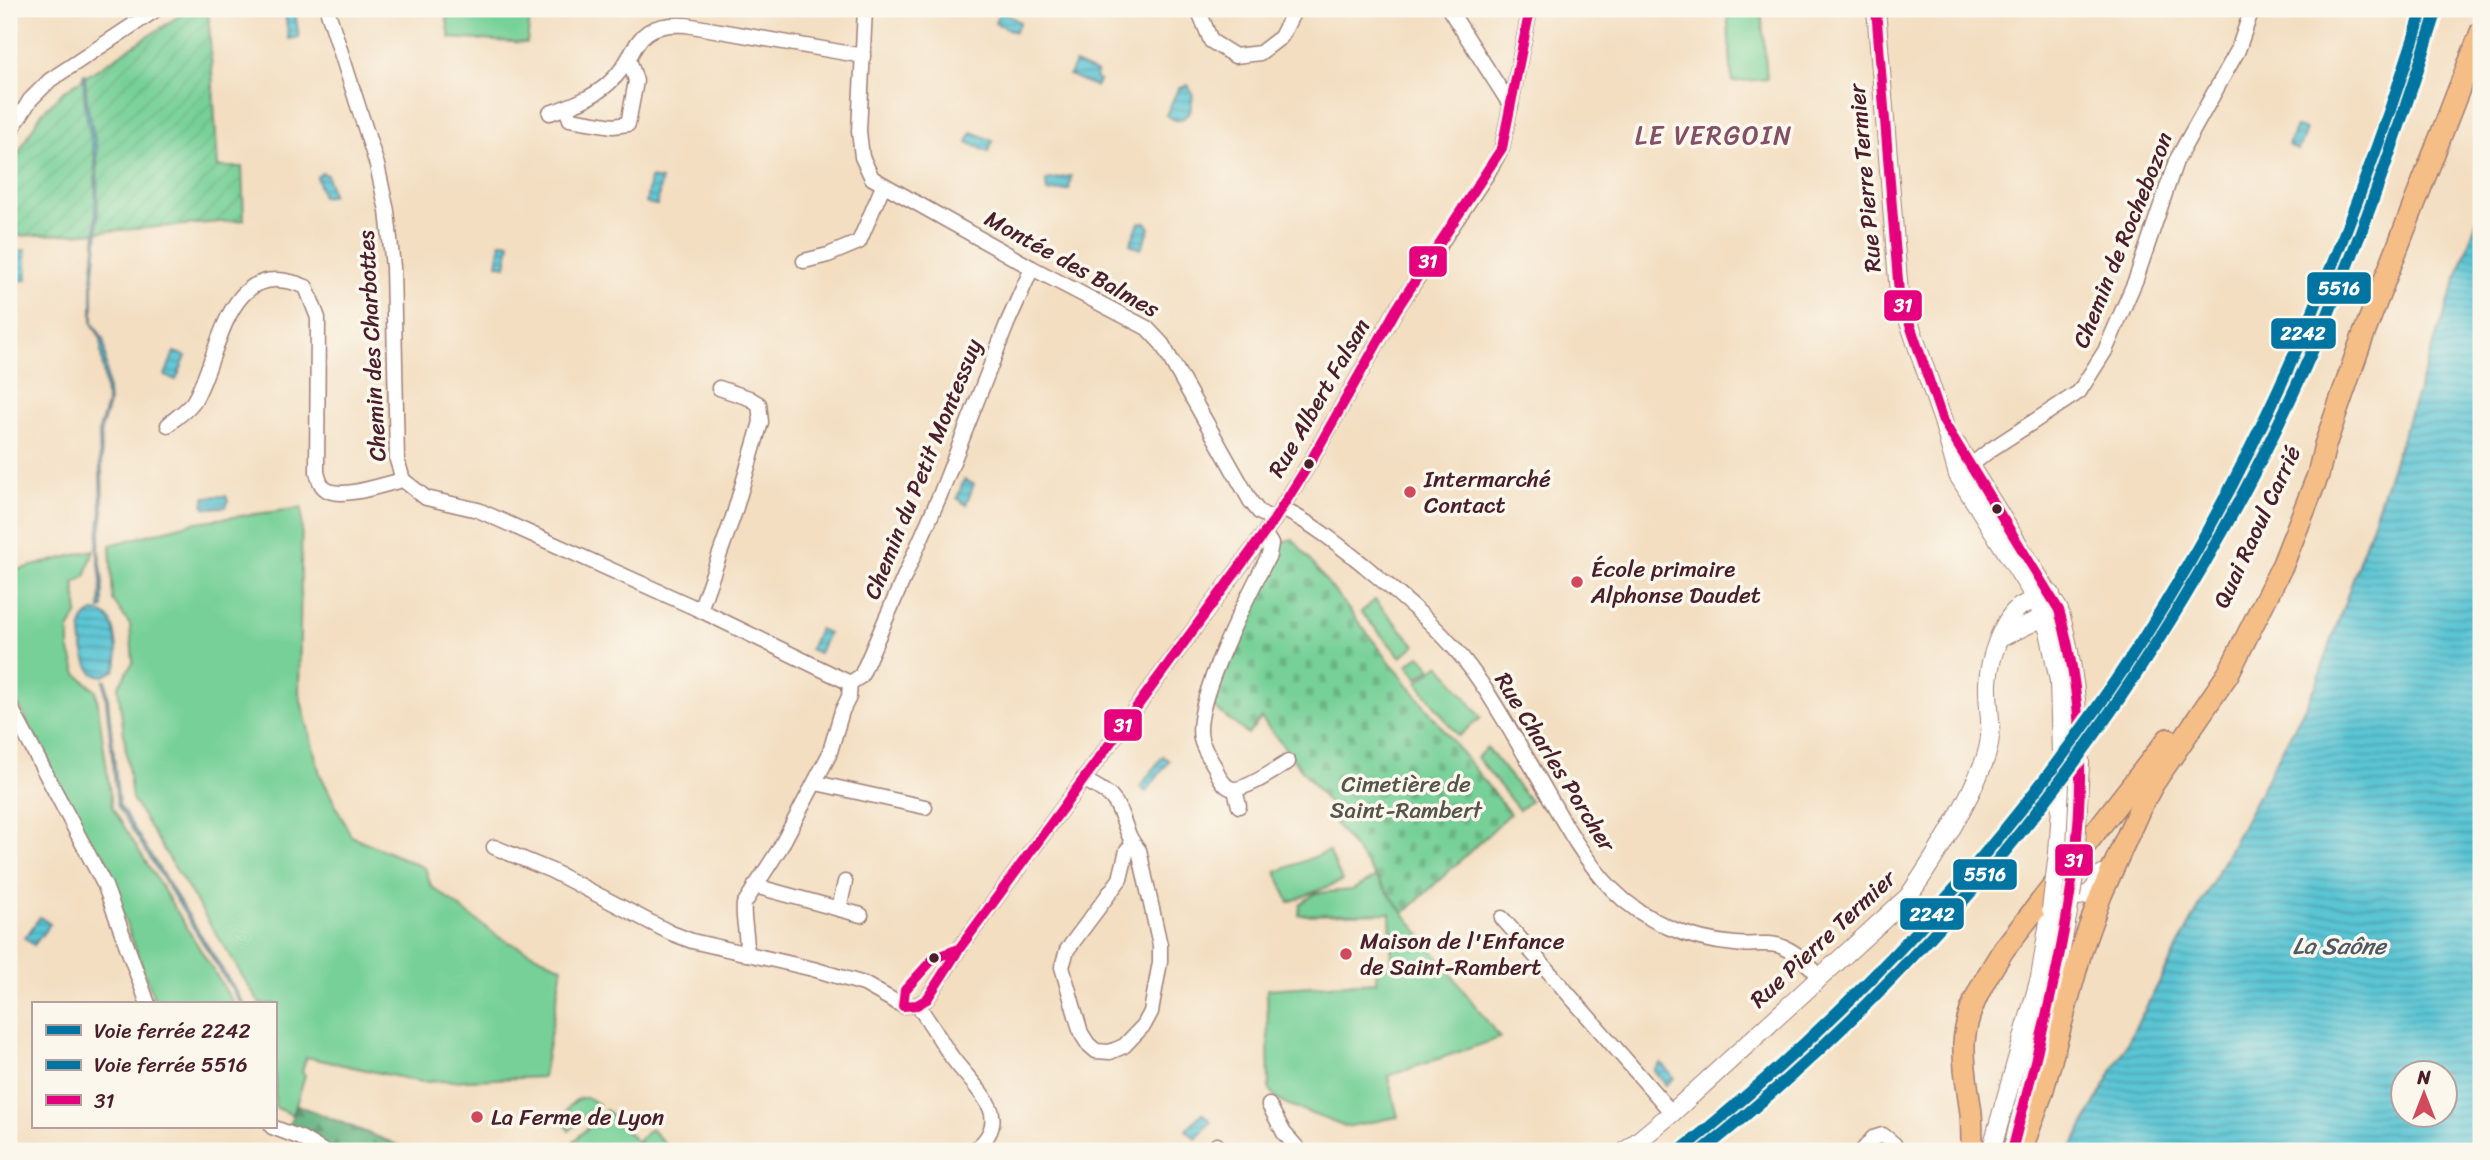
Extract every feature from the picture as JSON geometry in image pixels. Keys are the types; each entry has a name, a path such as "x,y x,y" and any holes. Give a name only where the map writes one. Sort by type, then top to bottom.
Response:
{"main road":[{"path":"2325,445 2360,344 2481,32"},
{"name":"Quai Raoul Carrié","path":"2021,1151 2042,1093 2082,948 2101,895 2153,784 2228,674 2283,564 2318,475 2325,445"},
{"name":"Quai Raoul Carrié","path":"1972,1151 1971,1116 1964,1074 1964,1040 1972,1009 1986,976 2197,699 2228,651 2254,601 2310,472 2325,445"}],"street":[{"path":"9,134 30,100 50,80 157,9"},
{"name":"Chemin des Charbottes","path":"327,9 377,165 387,211 393,267 397,460 403,480 426,498 478,510 700,610 850,683"},
{"name":"Montée des Balmes","path":"865,9 859,131 862,157 872,178 1032,268 1147,328 1162,344 1251,502 1259,512 1278,515"},
{"path":"1198,9 1211,41 1235,56 1260,53 1281,37 1295,9"},
{"path":"1449,9 1511,106"},
{"name":"Rue Albert Falsan","path":"917,1005 927,999 959,950 1083,779 1278,515 1396,310 1502,148 1530,9"},
{"name":"Rue Pierre Termier","path":"1876,9 1899,293 1943,421 1964,471 2068,641 2077,705 2080,763 2075,868 2071,896 2054,986 2012,1151"},
{"name":"Chemin de Rochebozon","path":"1964,471 1990,450 2079,392 2086,382 2105,351 2136,279 2176,161 2238,50 2252,9"},
{"path":"550,113 579,103 609,84 629,59 635,43 657,26 686,25 863,56"},
{"path":"565,108 570,119 613,125 628,124 636,80 629,59"},
{"path":"804,261 828,255 859,242 883,186"},
{"name":"Chemin du Petit Montessuy","path":"850,683 861,676 898,593 1032,268"},
{"name":"Chemin des Charbottes","path":"168,425 194,401 234,302 262,283 273,279 290,280 306,287 318,318 317,472 321,484 327,490 345,493 403,480"},
{"path":"700,610 734,514 761,422 759,404 719,388"},
{"name":"Rue Charles Porcher","path":"1278,515 1315,528 1352,556 1412,606 1455,649 1490,696 1591,865 1613,890 1638,911 1676,931 1705,940 1779,946 1795,953 1820,977"},
{"path":"1265,534 1271,544 1269,555 1226,643 1202,710 1200,738 1220,778 1228,788 1235,790 1251,784 1288,762"},
{"name":"Rue Pierre Termier","path":"1626,1151 1672,1113 1908,897 1936,855 1984,761 1992,723 1988,684 1990,667 2007,620 2019,607 2047,605"},
{"name":"Rue Pierre Termier","path":"1990,1151 2040,978 2058,853 2062,792 2059,681 2047,605"},
{"path":"746,954 749,939 743,915 744,904 780,848 816,783 829,755 849,696 850,683"},
{"path":"9,704 105,886 147,1002"},
{"path":"1083,779 1111,797 1133,844 1139,850 1160,945 1151,1012 1144,1025 1124,1046 1110,1052 1096,1051 1087,1044 1081,1033 1062,967 1067,950 1120,879 1127,850 1133,844"},
{"path":"816,783 925,807"},
{"path":"1235,790 1239,806"},
{"path":"2071,896 2084,897 2094,891 2139,810"},
{"path":"494,847 552,872 671,933 692,941 864,984 902,1006 917,1005 979,1091 992,1114 990,1132 973,1151"},
{"name":"Rue Pierre Termier","path":"2058,853 2064,890 2071,896"},
{"path":"839,909 845,882"},
{"path":"755,886 861,915"},
{"path":"1502,918 1672,1113"},
{"name":"Rue Pierre Termier","path":"1998,1130 2013,1122 2027,1086"},
{"path":"1269,1105 1284,1133 1300,1151"},
{"path":"1971,1116 1982,1128 1998,1130"},
{"path":"275,1128 301,1138 323,1151"},
{"path":"1862,1151 1873,1138 1883,1135 1898,1151"}],"green space":[{"path":"190,9 208,9 218,167 242,167 244,220 73,234 9,236 9,169 42,112 64,91"},
{"path":"445,9 531,9 527,43 450,38"},
{"path":"1727,9 1761,9 1767,79 1732,82"},
{"path":"302,508 299,693 320,774 351,836 425,868 431,886 500,938 562,967 543,1077 422,1082 306,1057 302,1072 305,1075 293,1115 276,1107 276,1002 259,1002 132,799 118,687 133,662 130,625 113,600 110,545 196,522"},
{"name":"Cimetière de Saint-Rambert","path":"1293,539 1510,814 1404,913 1334,822 1332,808 1261,718 1248,734 1211,705 1223,662 1251,601 1281,542"},
{"path":"94,550 85,577 74,583 78,612 69,630 69,648 77,674 96,691 112,807 233,1002 155,1002 111,883 9,687 9,572"},
{"path":"1375,600 1415,645 1401,657 1361,612"},
{"path":"1420,655 1431,668 1418,678 1407,665"},
{"path":"1440,664 1481,718 1458,736 1417,682"},
{"path":"1487,748 1530,801 1519,810 1477,757"},
{"path":"1329,851 1342,881 1289,902 1276,872"},
{"path":"1376,877 1500,1038 1388,1076 1398,1117 1345,1127 1279,1101 1269,1088 1267,989 1376,982 1377,967 1392,966 1390,913 1299,915 1300,904 1316,893 1352,890"},
{"path":"581,1098 588,1098 599,1105 569,1131 565,1121 566,1112"},
{"path":"297,1105 413,1151 334,1151 288,1128"},
{"path":"606,1110 646,1151 582,1151 573,1142"},
{"path":"651,1129 672,1151 648,1151 638,1141"}],"water":[{"path":"1001,11 1020,22 1015,32 995,23"},
{"path":"295,12 299,37 289,39 285,14"},
{"path":"1075,63 1097,73 1095,78 1099,81 1096,87 1069,75"},
{"path":"85,74 87,103 97,150 98,231 93,282 93,323 104,340 109,404 101,430 103,512 99,548 103,608 100,609 101,580 97,547 101,512 99,430 107,404 101,339 92,323 92,282 96,232 95,158 85,107"},
{"path":"1188,85 1193,95 1190,112 1181,120 1175,120 1166,115 1178,89"},
{"path":"2296,127 2306,130 2298,150 2288,145"},
{"path":"972,132 993,141 988,152 967,142"},
{"path":"322,173 327,175 332,195 322,197 317,177"},
{"path":"1071,176 1069,190 1047,192 1046,180"},
{"path":"650,178 661,180 657,205 646,203"},
{"name":"La Saône","path":"2481,208 2481,1151 2070,1151 2316,686"},
{"path":"1146,222 1150,228 1141,249 1130,244 1139,223"},
{"path":"501,242 510,243 506,266 497,264"},
{"path":"25,250 27,280 11,281 9,252"},
{"path":"174,352 186,356 176,380 165,376"},
{"path":"964,480 974,484 966,505 957,498"},
{"path":"226,496 226,507 206,508 203,504 206,497"},
{"path":"94,612 103,613 109,619 116,641 115,670 104,676 94,674 91,670 82,643 83,622 86,616"},
{"path":"819,629 828,633 819,653 810,649"},
{"path":"104,680 119,804 243,1002 240,1002 117,805"},
{"path":"1163,756 1169,761 1146,792 1140,787"},
{"path":"40,917 50,924 34,945 25,938"},
{"path":"1661,1063 1674,1078 1666,1085 1654,1070"},
{"path":"1202,1113 1211,1121 1196,1139 1186,1130"}],"rail line":[{"name":"2242","path":"1680,1151 1766,1078 1849,1001 1927,920 2001,834 2071,744 2135,651 2194,554 2247,455 2298,346 2365,179 2423,9"},
{"name":"5516","path":"1702,1151 1796,1071 1885,985 1969,895 2047,799 2119,699 2186,594 2247,487 2301,376 2374,196 2436,13"}],"transit line":[{"name":"31","path":"959,949 1274,520 1309,464 1396,310 1502,148 1530,9"},
{"name":"31","path":"1876,9 1899,293 1943,421 2059,610 2074,678 2080,746 2079,814 2072,882 2046,1018 2012,1151"},
{"name":"31","path":"959,949 927,999 917,1005 903,1006 905,990 934,958 959,949"}],"place":[{"name":"Intermarché Contact","path":"1410,492"},
{"name":"École primaire Alphonse Daudet","path":"1577,582"},
{"name":"Maison de l'Enfance de Saint-Rambert","path":"1346,954"},
{"name":"La Ferme de Lyon","path":"477,1117"}],"district":[{"name":"LE VERGOIN","path":"1714,135"}]}
